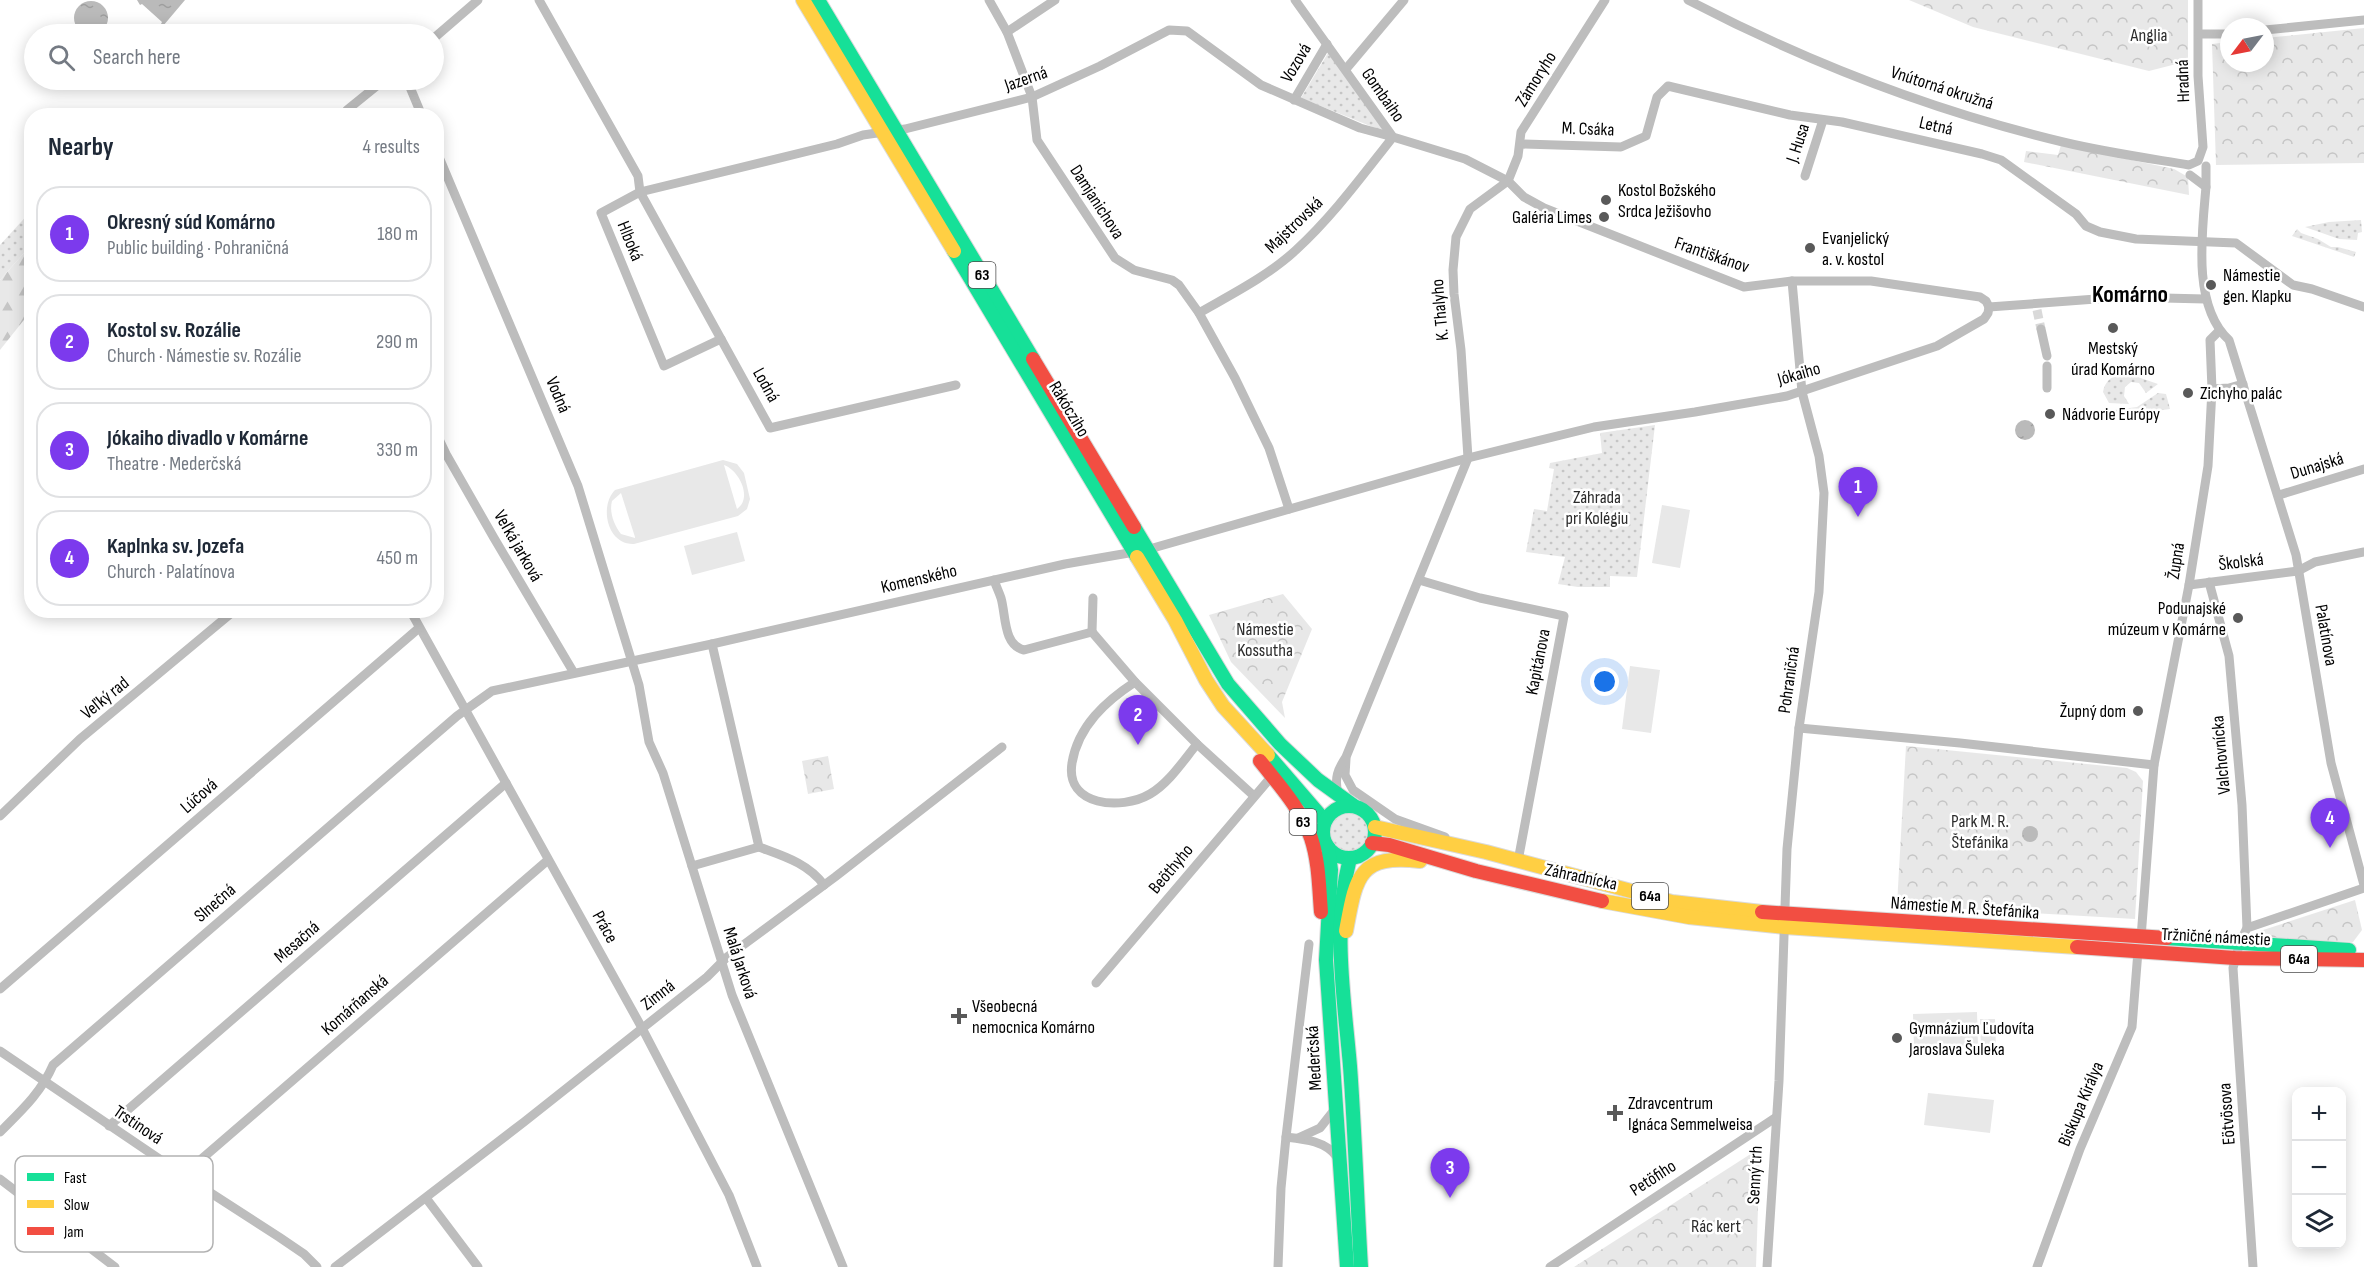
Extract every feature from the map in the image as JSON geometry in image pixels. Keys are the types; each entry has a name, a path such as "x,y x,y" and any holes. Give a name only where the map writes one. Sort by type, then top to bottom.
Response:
{"main road":[{"name":"Rákócziho","path":"803,0 889,131"},
{"name":"Rákócziho","path":"818,0 889,131 1140,551 1228,684 1280,744 1318,780 1354,806"},
{"name":"Rákócziho","path":"1140,551 1206,680 1223,706 1325,821"},
{"name":"63","path":"1223,706 1237,731 1272,776 1304,824 1311,839 1316,860 1326,960"},
{"name":"63","path":"1350,858 1338,855 1328,847 1322,832 1325,821 1337,808 1354,806 1366,812 1374,826"},
{"name":"Záhradnícka","path":"1374,826 1486,852 1672,902 1785,921"},
{"path":"1350,858 1364,853 1372,843 1374,826"},
{"name":"Záhradnícka","path":"1372,843 1389,845 1586,898 1689,917 1785,921"},
{"name":"Mederčská","path":"1328,847 1331,870 1326,960 1347,1267"},
{"name":"Mederčská","path":"1350,858 1339,911 1339,955 1343,982 1361,1267"},
{"path":"1343,982 1344,943 1352,901 1358,881 1373,864 1391,858 1436,862 1476,870"},
{"name":"64a","path":"1785,921 2140,944"},
{"name":"Tržničné námestie","path":"2140,944 2240,942 2364,952"},
{"name":"Tržničné námestie","path":"2140,944 2235,958 2364,960"}],"street":[{"path":"444,29 478,0"},
{"path":"539,0 638,176 640,192"},
{"name":"Damjanichova","path":"989,0 1007,32 1032,97 1037,140 1115,258 1134,270 1172,280 1179,285 1199,313 1235,378 1269,447 1289,509"},
{"path":"1007,32 1054,0"},
{"name":"Gombaiho","path":"1295,0 1393,137 1465,159 1508,181"},
{"path":"1346,69 1404,0"},
{"name":"Zámoryho","path":"1508,181 1521,144 1521,132 1605,0"},
{"name":"Vnútorná okružná","path":"1688,0 1722,18 1857,78 1930,104 2064,142 2189,165 2202,164"},
{"name":"Hradná","path":"2198,0 2198,76 2202,164 2206,187 2201,241 2205,299"},
{"path":"2274,29 2364,20"},
{"name":"Jazerná","path":"640,192 1032,97 1100,66 1163,32 1176,29 1187,31 1261,85 1360,128 1393,137"},
{"path":"2199,34 2220,34"},
{"name":"Vozová","path":"1294,100 1327,44"},
{"name":"Letná","path":"1657,97 1668,86 1790,115 1906,136 2001,160 2076,214 2086,226 2100,232 2136,239 2236,243 2253,253 2293,285 2312,289 2364,307"},
{"path":"353,108 373,90"},
{"path":"411,90 419,108"},
{"name":"M. Csáka","path":"1521,144 1621,147 1646,136 1657,97"},
{"name":"J. Husa","path":"1805,177 1823,120"},
{"name":"Majstrovská","path":"1199,313 1259,279 1296,250 1348,195 1393,137"},
{"name":"Vodná","path":"444,169 571,468 631,660"},
{"path":"2190,175 2206,187"},
{"name":"Františkánov","path":"1508,181 1524,197 1544,208 1744,286 1792,281 1871,281 1980,297 1989,307"},
{"name":"K. Thalyho","path":"1468,458 1461,350 1454,294 1453,270 1456,237 1470,209 1508,181"},
{"name":"Hlboká","path":"640,192 601,213 664,366 721,339"},
{"name":"Lodná","path":"640,192 770,428 956,385"},
{"name":"Pohraničná","path":"1778,1086 1787,849 1799,728 1819,592 1824,494 1819,456 1802,392 1792,281"},
{"path":"1989,307 2037,306 2123,297 2205,299"},
{"name":"Palatínova","path":"2205,299 2219,331 2229,340 2296,555 2331,764 2364,887"},
{"name":"Jókaiho","path":"1468,458 1594,427 1695,412 1802,392 1937,346 1978,324 1988,313 1989,307"},
{"path":"2041,330 2047,361 2047,388"},
{"name":"Župná","path":"2140,944 2154,765 2189,585 2208,466 2211,393 2210,340 2219,331"},
{"path":"2211,393 2229,388 2244,388"},
{"name":"Veľká jarková","path":"444,450 574,673"},
{"path":"1140,551 1468,458"},
{"path":"1338,793 1337,774 1346,757 1468,458"},
{"name":"Dunajská","path":"2279,495 2364,469"},
{"name":"Komenského","path":"465,710 492,690 712,644 1074,562 1140,551"},
{"name":"Školská","path":"2189,585 2298,571 2315,562 2364,552"},
{"path":"994,580 1001,598 1010,639 1019,649 1024,650 1092,632"},
{"name":"Kapitánova","path":"1419,580 1480,598 1564,616 1518,861"},
{"name":"Valchovnícka","path":"2209,582 2229,656 2242,805 2247,928"},
{"path":"1093,598 1092,632 1135,682 1197,744 1254,796"},
{"name":"Veľký rad","path":"0,816 80,739 225,618"},
{"name":"Práce","path":"414,618 642,1028 729,1195 757,1267"},
{"name":"Lúčová","path":"0,989 419,628"},
{"path":"712,644 759,847"},
{"name":"Malá Jarková","path":"631,660 639,685 649,742 663,773 732,995 843,1267"},
{"path":"1135,682 1106,702 1094,716 1081,738 1072,769 1073,778 1080,789 1097,802 1119,805 1130,803 1160,787 1197,744"},
{"name":"Slnečná","path":"0,1132 36,1095 45,1083 53,1065 465,710"},
{"path":"1799,728 2154,765"},
{"name":"Zimná","path":"335,1267 708,977 721,962 1002,747"},
{"path":"1346,757 1345,775 1349,785 1388,815 1486,852"},
{"name":"Beöthyho","path":"1096,983 1272,776"},
{"name":"Mesačná","path":"109,1126 506,783"},
{"path":"692,866 759,847 800,863 817,876 824,885"},
{"name":"Komárňanská","path":"205,1156 548,860"},
{"name":"Tržničné námestie","path":"2240,942 2247,928 2364,887"},
{"name":"Eötvösova","path":"2240,942 2234,968 2253,1267"},
{"name":"Mederčská","path":"1278,1267 1281,1188 1309,944"},
{"name":"Biskupa Királya","path":"2037,1267 2080,1149 2132,1027 2140,944"},
{"name":"Trstinová","path":"0,1051 154,1156"},
{"name":"Senný trh","path":"1767,1267 1778,1086"},
{"path":"1298,1138 1320,1128 1335,1108"},
{"name":"Petöfiho","path":"1550,1267 1775,1118"},
{"path":"1286,1137 1298,1138 1331,1148 1339,1159"},
{"path":"0,1179 15,1191"},
{"name":"Trstinová","path":"213,1194 304,1254 317,1267"},
{"path":"426,1198 478,1267"},
{"path":"95,1252 114,1267"}],"green space":[{"name":"Anglia","path":"1909,0 2188,0 2188,61 2149,71 1973,27"},
{"path":"2364,28 2364,163 2216,165 2212,44 2220,43 2220,72 2274,72 2274,37"},
{"path":"1328,53 1385,132 1301,98"},
{"path":"2061,145 2174,169 2188,177 2189,195 2024,162 2026,151 2058,155"},
{"path":"24,219 24,253 0,280 0,245"},
{"path":"2361,220 2362,232 2358,233 2357,240 2339,239 2305,227 2329,222"},
{"path":"2297,229 2331,247 2356,252 2354,257 2292,236"},
{"path":"24,253 24,320 0,350 0,280"},
{"path":"2123,372 2158,384 2146,393 2139,383 2131,382 2125,387 2124,396 2129,404 2109,403 2103,392 2106,384"},
{"path":"2158,393 2166,394 2170,409 2111,417 2115,410 2137,407"},
{"name":"Záhrada pri Kolégiu","path":"1655,425 1637,577 1610,576 1610,587 1578,587 1558,584 1565,557 1526,552 1534,509 1547,511 1554,469 1549,468 1550,463 1602,453 1600,433"},
{"path":"723,460 737,464 744,473 750,499 747,509 738,516 634,544 625,543 617,538 608,523 607,505 615,490","holes":["724,465 735,472 742,485 744,498 737,509","621,493 635,537 635,538 621,534 613,518 612,501"]},
{"path":"1662,505 1690,510 1680,568 1652,563"},
{"path":"737,532 745,561 692,575 684,546"},
{"name":"Námestie Kossutha","path":"1283,594 1312,629 1282,702 1285,718 1231,662 1209,615"},
{"path":"1630,666 1660,670 1651,733 1622,729"},
{"name":"Park M. R. Štefánika","path":"1906,746 2127,768 2136,772 2143,781 2135,919 1897,905"},
{"path":"828,756 834,789 808,794 802,761"},
{"path":"1349,810 1364,817 1371,832 1364,847 1349,854 1334,847 1327,832 1334,817"},
{"path":"2355,900 2362,930 2353,942 2258,938 2257,932"},
{"path":"1977,1012 1978,1046 1914,1048 1913,1014"},
{"path":"1980,1019 1995,1019 1996,1047 1981,1048"},
{"path":"1928,1093 1994,1100 1990,1133 1924,1125"},
{"name":"Rác kert","path":"1760,1148 1756,1267 1574,1267"}],"water":[{"path":"137,0 185,0 165,24 161,24 162,22 142,4 140,5"},
{"path":"85,2 97,2 107,12 107,24 75,24 75,12"},
{"path":"2021,420 2029,420 2035,426 2035,434 2029,440 2021,440 2015,434 2015,426"},
{"path":"2027,826 2033,826 2038,834 2036,840 2027,842 2022,837 2022,831"}],"tunnel":[{"path":"2037,310 2041,329"}],"traffic: fast":[{"path":"818,0 1033,359"},
{"path":"954,251 1137,557"},
{"path":"1134,527 1228,684 1280,744 1318,780 1354,806"},
{"path":"1268,755 1325,821"},
{"path":"1344,806 1354,806 1368,813 1375,832 1368,851 1354,858 1344,858 1334,854 1327,847 1323,837 1323,827 1327,817 1334,810 1344,806"},
{"path":"1328,847 1331,870 1326,960 1347,1267"},
{"path":"1350,858 1342,910 1341,962 1352,1091 1361,1267"},
{"path":"2167,938 2349,950"}],"traffic: slow":[{"path":"803,0 954,251"},
{"path":"1137,557 1223,706 1268,755"},
{"path":"1375,827 1486,852 1672,902 1762,912"},
{"path":"1346,931 1357,883 1364,873 1372,866 1384,861 1420,861"},
{"path":"1602,901 1689,917 1785,927 2077,947"}],"traffic: jam":[{"path":"1033,359 1134,527"},
{"path":"1260,761 1289,798 1307,827 1316,856 1321,912"},
{"path":"1372,843 1389,845 1476,871 1602,901"},
{"path":"1762,912 2167,938"},
{"path":"2077,947 2235,958 2364,960"}],"place":[{"name":"Kostol Božského Srdca Ježišovho","path":"1606,200"},
{"name":"Galéria Limes","path":"1604,217"},
{"name":"Evanjelický a. v. kostol","path":"1810,248"},
{"name":"Námestie gen. Klapku","path":"2211,285"},
{"name":"Mestský úrad Komárno","path":"2113,328"},
{"name":"Zichyho palác","path":"2188,393"},
{"name":"Nádvorie Európy","path":"2050,414"},
{"name":"Okresný súd Komárno","path":"1858,517"},
{"name":"Podunajské múzeum v Komárne","path":"2238,618"},
{"name":"Župný dom","path":"2138,711"},
{"name":"Kostol sv. Rozálie","path":"1138,745"},
{"name":"Kaplnka sv. Jozefa","path":"2330,848"},
{"name":"Všeobecná nemocnica Komárno","path":"959,1016"},
{"name":"Gymnázium Ľudovíta Jaroslava Šuleka","path":"1897,1038"},
{"name":"Zdravcentrum Ignáca Semmelweisa","path":"1615,1113"},
{"name":"Jókaiho divadlo v Komárne","path":"1450,1198"}],"district":[{"name":"Komárno","path":"2130,294"}]}
